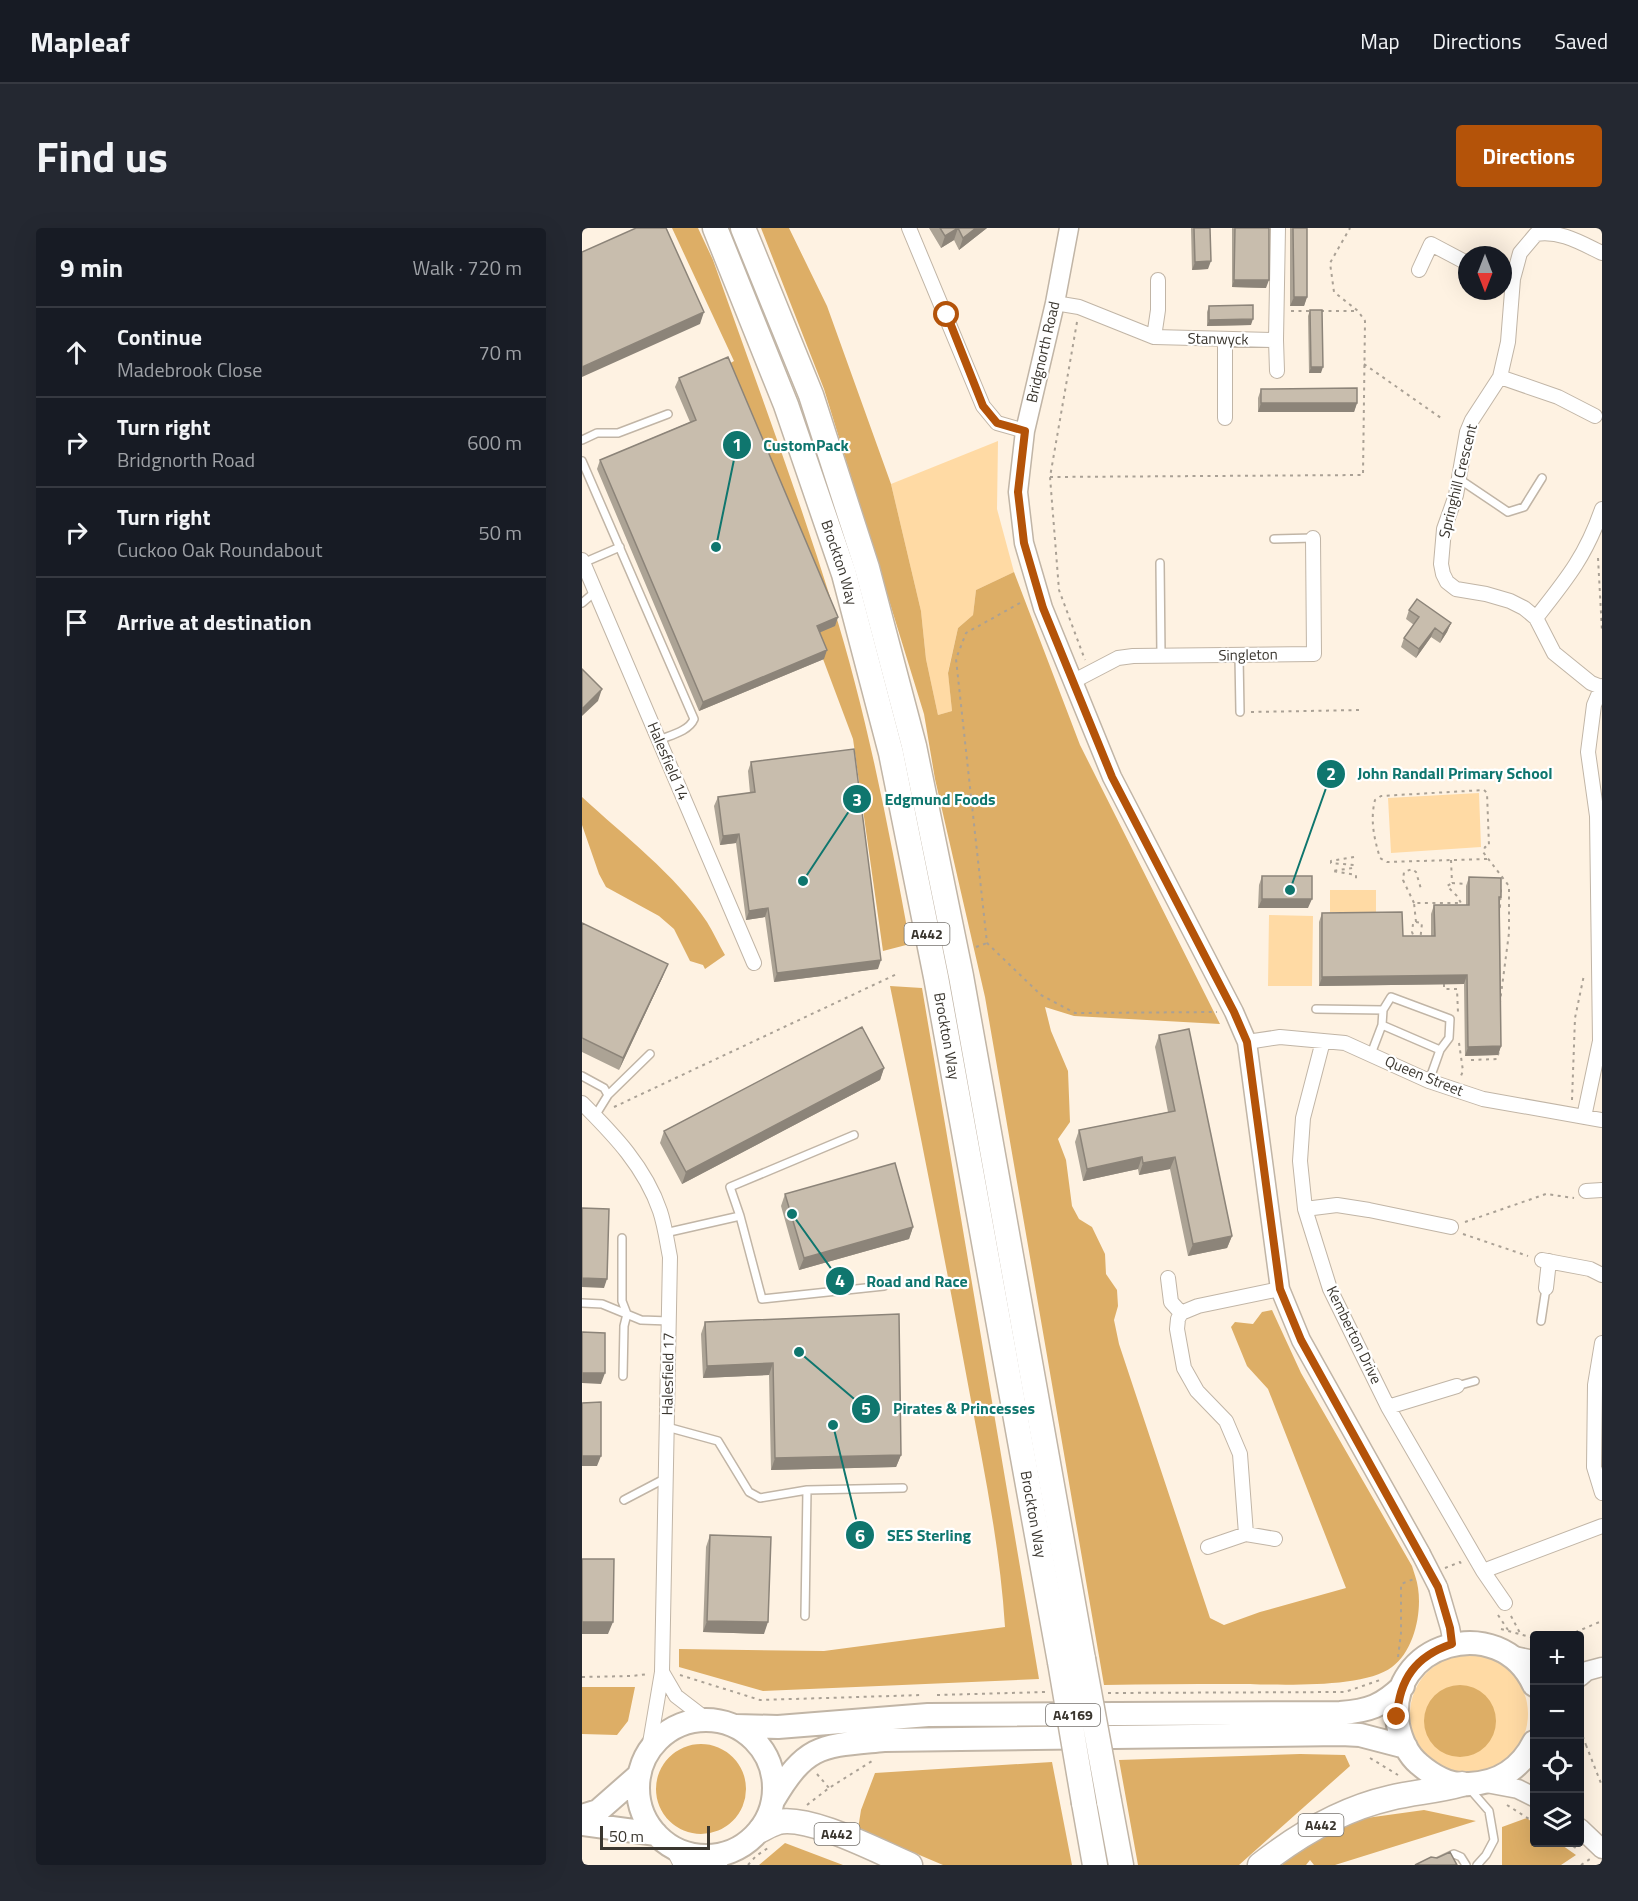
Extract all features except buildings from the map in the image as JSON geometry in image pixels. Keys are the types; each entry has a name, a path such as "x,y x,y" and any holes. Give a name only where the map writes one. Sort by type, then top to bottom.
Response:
{"highway":[{"name":"Brockton Way","path":"715,228 786,405 844,574 891,753 1071,1661 1109,1801 1121,1865"},
{"name":"Brockton Way","path":"744,228 811,395 867,568 914,746 961,976 1071,1661 1084,1803 1095,1865"},
{"name":"A442","path":"1260,1865 1293,1841 1343,1813 1389,1798 1472,1784"},
{"name":"A442","path":"761,1830 778,1822 791,1821 826,1829 910,1865"}],"main road":[{"path":"1530,1678 1524,1667 1510,1655 1492,1646 1473,1642 1452,1644 1422,1659 1409,1674 1402,1686 1397,1717 1400,1733 1416,1762 1445,1781 1472,1784 1506,1774 1522,1761 1530,1750"},
{"name":"A4169","path":"736,1726 777,1727 928,1715 1360,1712 1377,1707 1402,1686"},
{"path":"582,1824 670,1849 690,1854 723,1859 746,1844 761,1830 774,1799 774,1777 767,1756 754,1738 736,1726 706,1719 684,1723 664,1733 649,1749 639,1775 638,1796 644,1816 670,1849"},
{"name":"A4169","path":"774,1799 787,1777 804,1758 837,1745 884,1740 1341,1734 1360,1735 1406,1747"},
{"path":"582,1816 598,1811 639,1775"}],"street":[{"path":"909,228 983,406 997,423 1025,431"},
{"name":"Bridgnorth Road","path":"1069,228 1055,303 1025,431 1018,492 1024,543 1043,608 1071,682 1112,777 1234,1012 1247,1042 1280,1289 1301,1340 1438,1587 1450,1628 1452,1644"},
{"path":"1277,371 1278,228"},
{"name":"Springhill Crescent","path":"1512,269 1520,252 1535,231 1563,235 1602,253"},
{"path":"1419,270 1431,244 1458,258"},
{"path":"1154,337 1158,310 1158,280"},
{"name":"Springhill Crescent","path":"1508,300 1508,342 1500,376 1467,432 1456,495 1444,529 1441,551 1443,574 1447,582 1456,589 1486,594 1524,608 1536,618 1554,653 1591,682 1602,687"},
{"name":"Stanwyck","path":"1055,303 1079,308 1154,337 1276,340"},
{"path":"1225,339 1225,418"},
{"path":"1500,376 1558,397 1595,416"},
{"path":"1536,618 1571,574 1592,538 1602,509"},
{"name":"Singleton","path":"1071,682 1118,658 1161,655 1314,654 1313,538"},
{"name":"Halesfield 14","path":"583,561 754,963"},
{"path":"1584,1117 1600,1041 1597,816 1588,752 1594,705 1602,687"},
{"name":"Queen Street","path":"1247,1042 1280,1037 1344,1043 1429,1081 1483,1099 1602,1120"},
{"name":"Kemberton Drive","path":"1323,1041 1303,1118 1300,1161 1305,1209 1330,1289 1388,1407 1505,1603"},
{"name":"Halesfield 17","path":"582,1103 612,1132 643,1171 660,1212 670,1257 662,1672 649,1749"},
{"path":"1586,1191 1602,1190"},
{"path":"1305,1209 1337,1205 1451,1227"},
{"path":"1546,1288 1546,1260 1590,1269 1602,1275"},
{"path":"1168,1278 1171,1302 1181,1313"},
{"path":"1246,1534 1240,1454 1226,1421 1197,1391 1184,1368 1177,1329 1178,1319 1181,1313 1198,1306 1280,1289"},
{"path":"1602,1343 1595,1385 1594,1467 1602,1493"},
{"path":"1388,1407 1457,1386"},
{"path":"1484,1571 1602,1526"},
{"path":"1208,1547 1246,1534 1275,1539"},
{"path":"1510,1655 1530,1659"},
{"path":"662,1672 676,1696 706,1719"},
{"path":"1472,1784 1518,1789 1530,1795"},
{"path":"1584,1832 1602,1849"}],"lane":[{"path":"582,440 597,434 618,433 668,414"},
{"path":"582,461 694,719 687,728 659,740"},
{"path":"1459,479 1508,512 1524,507 1542,478"},
{"path":"1274,539 1313,538"},
{"path":"583,561 620,547"},
{"path":"1160,563 1161,655"},
{"path":"582,603 596,591"},
{"path":"1239,656 1240,712"},
{"path":"1371,1054 1382,1025 1383,1010 1391,998 1450,1019 1449,1038 1440,1050 1429,1081"},
{"path":"1316,1009 1383,1010"},
{"path":"1382,1025 1440,1050"},
{"path":"595,1116 608,1095 650,1054"},
{"path":"582,1077 604,1088 608,1095"},
{"path":"854,1135 730,1187 762,1299 884,1286"},
{"path":"665,1233 740,1216"},
{"path":"622,1238 622,1301 627,1314 624,1326 624,1376"},
{"path":"1541,1321 1546,1288"},
{"path":"582,1303 602,1304 641,1320 669,1321"},
{"path":"1457,1386 1475,1381"},
{"path":"667,1427 718,1441 749,1492 760,1498 807,1490 903,1488"},
{"path":"624,1500 666,1478"},
{"path":"805,1616 807,1490"},
{"path":"1472,1784 1490,1811 1494,1840 1486,1855 1477,1865"},
{"path":"1431,1865 1454,1854 1461,1857 1466,1865"}],"path":[{"path":"1050,477 1363,475 1365,321 1358,311 1334,292 1330,263 1350,228"},
{"path":"1079,308 1050,477 1059,590 1089,673"},
{"path":"1276,311 1358,311"},
{"path":"1364,364 1441,418"},
{"path":"1598,558 1602,631"},
{"path":"1020,603 966,633 956,659 987,943 1041,995 1075,1012 1234,1012"},
{"path":"1240,712 1361,711"},
{"path":"1487,859 1387,862 1380,858 1374,837 1372,810 1377,797 1484,790 1487,793 1489,846 1485,847 1483,852 1509,886 1508,946 1502,980 1500,1011"},
{"path":"1354,857 1331,861 1331,863 1354,865 1353,868 1332,871 1356,875 1356,882"},
{"path":"1451,860 1452,883"},
{"path":"1416,922 1422,923 1420,942 1416,942 1412,932 1413,924 1416,922 1414,903 1403,880 1404,872 1412,869 1416,872 1420,889"},
{"path":"1452,883 1501,886 1500,907 1464,908 1462,903 1447,886 1452,883"},
{"path":"1418,896 1419,903"},
{"path":"1414,903 1462,903"},
{"path":"973,948 987,943"},
{"path":"1500,946 1508,946"},
{"path":"1571,1106 1575,1018 1586,968"},
{"path":"595,1116 899,973"},
{"path":"1471,1060 1497,1059 1500,1040"},
{"path":"1451,1227 1546,1194 1579,1199 1586,1191"},
{"path":"1451,1227 1468,1237 1546,1260"},
{"path":"1505,1603 1520,1634"},
{"path":"1578,1631 1602,1621"},
{"path":"1584,1739 1602,1786"},
{"path":"1361,1753 1409,1782 1413,1794"},
{"path":"829,1788 873,1760"},
{"path":"1518,1789 1502,1802 1530,1820"}],"shaded area":[{"path":"672,228 698,228 713,260 818,560 845,645 867,730 910,944 883,951 853,739 814,635 834,625 725,366 734,361"},
{"path":"761,228 789,228 827,306 891,484 921,611 926,659 938,715 952,711 948,673 958,628 973,615 976,590 1014,572 1080,745 1220,1024 1074,1016 1045,1007 1051,1031 1068,1071 1070,1122 1058,1139 1066,1160 1072,1206 1079,1219 1092,1227 1105,1254 1106,1274 1117,1290 1118,1306 1114,1320 1119,1344 1210,1618 1224,1625 1260,1612 1346,1588 1268,1389 1247,1366 1231,1327 1235,1322 1253,1324 1262,1312 1272,1310 1301,1373 1412,1566 1416,1579 1419,1609 1411,1642 1400,1660 1378,1674 1338,1682 1292,1685 1104,1685 985,997 935,779 924,714 824,389"},
{"path":"998,441 997,509 1014,572 976,590 973,615 958,628 948,672 952,711 938,715 926,659 921,611 891,484"},
{"path":"1479,793 1481,847 1391,853 1388,798"},
{"path":"582,797 680,888 707,922 725,955 705,969 703,965 690,961 674,929 659,916 606,887 599,874 582,825"},
{"path":"1330,890 1376,890 1376,912 1330,912"},
{"path":"1269,915 1313,916 1312,986 1268,986"},
{"path":"890,986 922,988 1039,1679 763,1691 679,1667 679,1649 824,1651 1005,1627 995,1534 984,1472"},
{"path":"1469,1655 1492,1659 1511,1672 1524,1691 1528,1714 1524,1737 1511,1756 1492,1769 1469,1773 1446,1769 1427,1756 1414,1737 1410,1714 1414,1691 1427,1672 1446,1659"},
{"path":"1460,1685 1474,1688 1486,1695 1493,1707 1496,1721 1493,1735 1486,1747 1474,1754 1460,1757 1446,1754 1434,1747 1427,1735 1424,1721 1427,1707 1434,1695 1446,1688"},
{"path":"582,1687 635,1687 628,1721 617,1735 582,1734"},
{"path":"701,1744 718,1748 733,1757 742,1772 746,1789 742,1806 733,1821 718,1830 701,1834 684,1830 669,1821 660,1806 656,1789 660,1772 669,1757 684,1748"},
{"path":"1300,1754 1345,1755 1350,1766 1239,1865 1138,1865 1119,1760"},
{"path":"1052,1762 1072,1865 943,1865 858,1829 861,1810 875,1773"},
{"path":"1424,1810 1476,1821 1335,1865 1314,1865 1310,1860 1306,1865 1282,1865 1297,1852 1352,1820"},
{"path":"1527,1818 1530,1821 1530,1847 1565,1847 1576,1855 1561,1865 1502,1865 1502,1827"},
{"path":"785,1843 843,1865 759,1865"}],"place":[{"name":"CustomPack","path":"716,547"},
{"name":"Edgmund Foods","path":"803,881"},
{"name":"John Randall Primary School","path":"1290,890"},
{"name":"Road and Race","path":"792,1214"},
{"name":"Pirates & Princesses","path":"799,1352"},
{"name":"SES Sterling","path":"833,1425"}],"route":[{"path":"947,315 983,406 997,423 1025,431 1018,492 1024,543 1043,608 1071,682 1112,777 1234,1012 1247,1042 1280,1289 1301,1340 1438,1587 1450,1628 1452,1644 1440,1648 1417,1663 1402,1686 1397,1717"}]}
